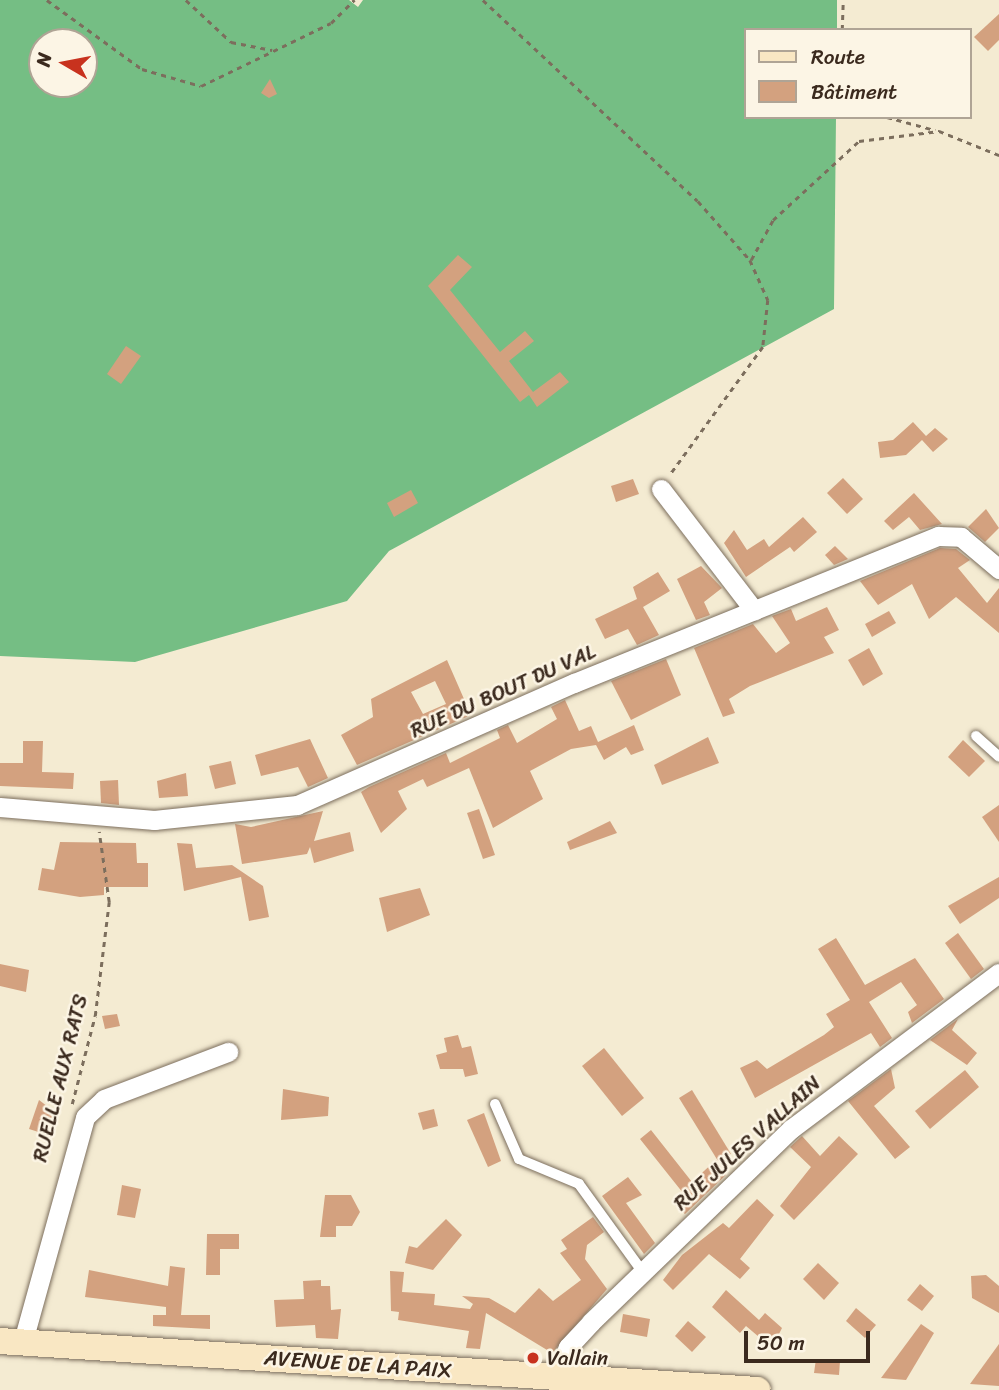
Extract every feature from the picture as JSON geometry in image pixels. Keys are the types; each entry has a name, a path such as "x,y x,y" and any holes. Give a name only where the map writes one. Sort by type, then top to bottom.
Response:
{"main road":[{"name":"AVENUE DE LA PAIX","path":"12,1341 757,1390"}],"street":[{"path":"661,489 754,610"},
{"name":"RUE DU BOUT DU VAL","path":"0,807 97,818 166,819 328,796 574,683 938,536 961,537 999,569"},
{"name":"RUE JULES VALLAIN","path":"556,1378 568,1347 642,1270 791,1129 999,973"},
{"path":"12,1341 85,1116 104,1098 229,1052"}],"lane":[{"path":"976,736 999,757"},
{"path":"495,1104 519,1159 579,1184 642,1270"}],"path":[{"path":"47,0 142,69 201,86 331,23 354,0"},
{"path":"186,0 231,42 272,50"},
{"path":"483,0 698,201 750,260 768,300 764,347 661,489"},
{"path":"842,28 843,0"},
{"path":"894,119 939,131 999,155"},
{"path":"750,260 773,220 859,141 939,131"},
{"name":"RUELLE AUX RATS","path":"71,1108 94,1016 109,902 97,818"}],"green space":[{"path":"0,0 349,0 358,7 363,0 837,0 837,28 744,28 744,119 836,119 834,309 389,551 347,601 135,662 0,656"}],"building":[{"path":"999,14 999,40 988,51 974,37"},
{"path":"270,79 277,94 269,98 261,93"},
{"path":"458,255 472,267 450,290 500,352 525,331 534,341 509,361 533,392 560,372 569,382 537,407 529,395 520,402 428,286"},
{"path":"126,346 141,356 121,384 107,374"},
{"path":"913,422 926,436 935,428 948,439 933,452 922,440 906,455 880,458 878,442 893,440"},
{"path":"843,478 863,499 847,514 827,493"},
{"path":"633,479 639,494 616,502 611,486"},
{"path":"411,490 418,503 394,517 387,503"},
{"path":"914,493 942,524 920,530 909,517 893,530 884,521"},
{"path":"986,509 999,528 985,542 968,527"},
{"path":"803,517 817,532 794,552 790,547 746,577 724,543 734,530 747,550 764,539 769,547"},
{"path":"835,546 848,559 834,565 825,555"},
{"path":"940,548 956,549 970,560 958,568 987,603 999,588 999,633 956,597 929,619 912,584 878,605 860,581"},
{"path":"701,566 722,588 704,602 710,615 696,620 677,579"},
{"path":"658,572 670,591 643,607 659,635 637,645 628,629 605,639 595,619 637,599 633,587"},
{"path":"827,607 839,630 824,637 834,653 750,686 729,699 735,713 723,717 694,648 753,624 776,653 790,643 772,616 791,609 796,621"},
{"path":"889,611 896,623 872,637 865,624"},
{"path":"869,648 883,674 863,686 848,660"},
{"path":"666,659 681,695 631,720 611,681"},
{"path":"447,660 471,715 357,765 341,735 373,717 371,699","holes":["435,681 446,704 423,714 411,692"]},
{"path":"565,700 579,731 591,726 598,742 634,725 644,750 631,755 626,747 604,760 596,745 571,749 530,771 543,799 493,828 469,768 427,787 423,779 398,791 407,809 381,833 361,792 446,753 450,763 500,738 497,730 508,725 517,743 557,719 551,707"},
{"path":"708,737 719,763 662,785 654,765"},
{"path":"310,739 328,778 308,787 298,767 261,776 255,755"},
{"path":"963,740 985,761 969,777 948,757"},
{"path":"23,741 43,741 42,772 74,773 73,789 0,786 0,763 23,763"},
{"path":"231,761 236,784 215,789 209,766"},
{"path":"186,773 188,796 159,798 157,781"},
{"path":"118,780 119,805 101,803 100,781"},
{"path":"999,805 999,842 982,817"},
{"path":"479,809 495,855 483,859 467,813"},
{"path":"323,811 314,841 350,832 354,851 314,863 310,847 307,854 242,864 235,824 251,827"},
{"path":"610,821 617,833 570,850 567,842"},
{"path":"60,842 136,843 137,863 148,863 148,887 104,887 104,895 80,897 38,890 42,868 54,870"},
{"path":"177,843 192,844 196,868 232,865 263,886 269,917 249,921 241,877 184,891"},
{"path":"999,877 999,898 960,924 948,906"},
{"path":"420,888 430,915 387,932 379,898"},
{"path":"958,933 984,969 971,979 945,943"},
{"path":"836,938 865,985 915,958 944,999 912,1023 908,1012 917,1005 901,982 869,1002 892,1038 880,1047 871,1033 755,1098 740,1068 757,1060 767,1069 824,1035 834,1027 826,1014 850,1000 818,949"},
{"path":"0,964 29,970 26,992 0,986"},
{"path":"117,1014 120,1026 105,1029 102,1016"},
{"path":"958,1019 952,1030 977,1053 967,1065 930,1040"},
{"path":"458,1035 462,1048 471,1046 478,1074 465,1077 463,1069 440,1069 436,1055 447,1052 444,1038"},
{"path":"604,1048 644,1098 622,1116 582,1066"},
{"path":"891,1069 895,1088 874,1106 910,1147 895,1159 848,1101"},
{"path":"965,1070 979,1087 930,1129 915,1111"},
{"path":"283,1089 329,1097 328,1116 281,1120"},
{"path":"692,1090 731,1154 718,1161 679,1098"},
{"path":"39,1100 56,1113 48,1135 29,1129"},
{"path":"434,1109 438,1126 423,1130 418,1113"},
{"path":"484,1113 501,1161 488,1167 467,1120"},
{"path":"651,1130 692,1182 716,1160 726,1175 685,1214 673,1203 683,1193 640,1139"},
{"path":"802,1136 820,1156 839,1136 858,1154 794,1220 780,1206 811,1167 790,1147"},
{"path":"628,1177 642,1195 626,1203 655,1243 644,1254 602,1196"},
{"path":"122,1185 141,1189 135,1218 117,1215"},
{"path":"325,1195 351,1195 360,1212 352,1226 336,1226 336,1237 320,1237"},
{"path":"757,1199 774,1215 740,1259 750,1268 740,1279 709,1254 673,1290 663,1280 682,1255 723,1223 729,1228"},
{"path":"593,1217 604,1232 587,1245 585,1259 607,1289 552,1353 486,1313 480,1349 466,1348 469,1331 398,1320 399,1312 391,1311 390,1271 404,1272 402,1292 435,1294 434,1305 470,1309 473,1304 462,1296 489,1298 515,1313 539,1288 553,1301 581,1280 560,1253 567,1249 561,1240"},
{"path":"446,1219 462,1235 433,1270 405,1263 409,1246 417,1248"},
{"path":"207,1234 239,1234 239,1249 220,1249 220,1275 206,1275"},
{"path":"818,1263 839,1283 824,1300 803,1279"},
{"path":"170,1266 185,1268 181,1315 210,1315 210,1329 153,1326 153,1315 166,1315 166,1307 85,1297 89,1270 168,1286"},
{"path":"986,1275 999,1286 999,1313 972,1298 971,1276"},
{"path":"321,1280 321,1286 330,1286 331,1310 341,1309 338,1339 316,1338 315,1325 276,1327 274,1300 304,1299 303,1281"},
{"path":"920,1284 934,1296 922,1311 907,1300"},
{"path":"726,1290 759,1320 765,1313 782,1328 772,1348 746,1326 740,1333 712,1307"},
{"path":"856,1308 876,1325 865,1338 846,1321"},
{"path":"623,1314 650,1319 647,1337 620,1332"},
{"path":"688,1321 706,1337 692,1352 675,1336"},
{"path":"921,1324 934,1333 906,1380 881,1378"},
{"path":"999,1344 999,1386 970,1384"},
{"path":"816,1359 840,1361 839,1375 814,1373"}],"place":[{"name":"Vallain","path":"533,1358"}]}
